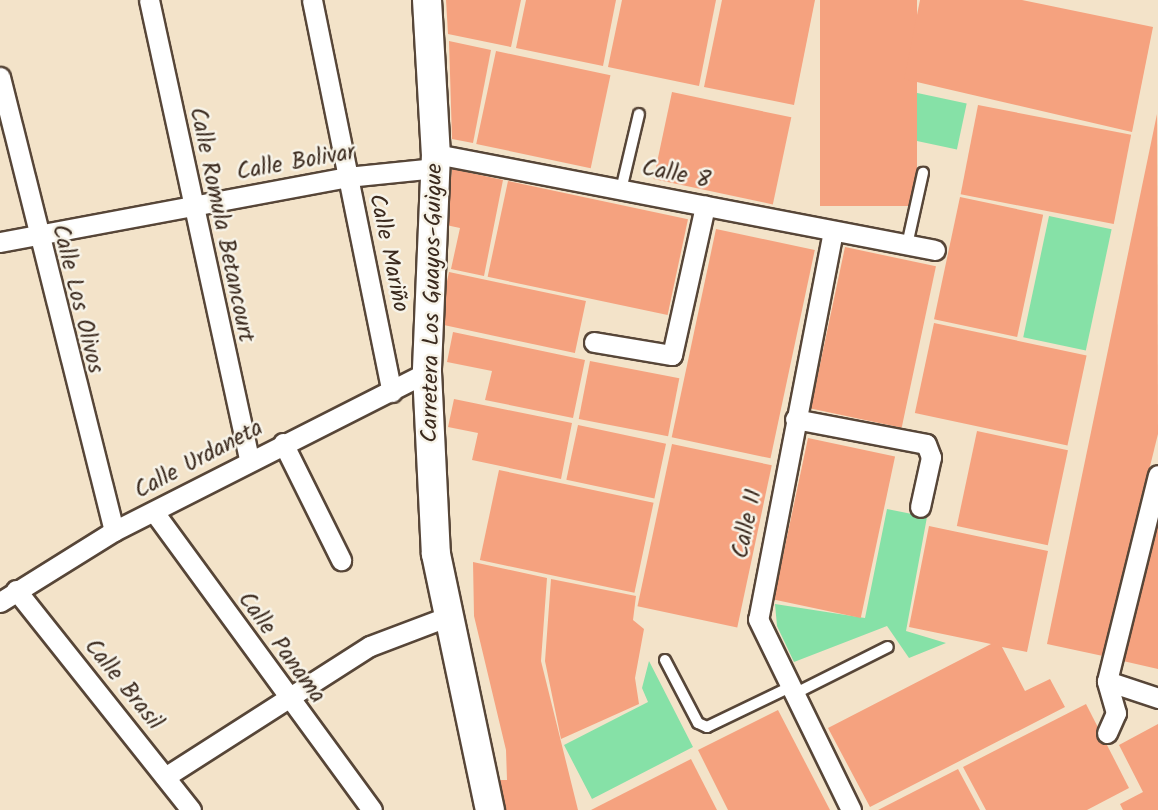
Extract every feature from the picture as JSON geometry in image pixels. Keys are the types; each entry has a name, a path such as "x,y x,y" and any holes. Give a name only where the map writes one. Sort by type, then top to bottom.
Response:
{"main road":[{"name":"Carretera Los Guayos-Guigue","path":"428,0 436,161 427,372 436,552 490,810"}],"street":[{"name":"Calle Romula Betancourt","path":"149,0 190,206 249,459"},
{"name":"Calle Mariño","path":"312,0 392,392"},
{"name":"Calle Los Olivos","path":"0,78 36,238 114,531"},
{"name":"Calle Bolivar","path":"0,242 36,238 190,206 436,161"},
{"name":"Calle 8","path":"436,161 621,190 935,250"},
{"path":"594,342 672,355 705,206"},
{"name":"Calle 11","path":"833,231 758,600 762,636 851,810"},
{"name":"Calle Urdaneta","path":"8,596 114,531 249,459 392,392 427,372"},
{"path":"795,419 926,444 931,457 920,508"},
{"path":"282,443 341,560"},
{"path":"1107,733 1116,713 1107,681 1158,475"},
{"name":"Calle Panama","path":"154,512 285,698 372,810"},
{"name":"Calle Brasil","path":"8,596 191,810"},
{"path":"165,777 370,646 449,616"},
{"path":"1107,681 1158,698"}],"lane":[{"path":"621,190 639,114"},
{"path":"906,245 923,173"},
{"path":"665,660 701,726 790,692 888,647"}],"green space":[{"path":"908,91 967,103 957,149 898,137"},
{"path":"1049,216 1112,229 1086,351 1023,337"},
{"path":"887,509 927,517 906,631 946,643 909,658 887,626 794,662 777,626 775,604 865,618"},
{"path":"649,661 693,747 592,799 564,745 648,702 642,688"}],"building":[{"path":"446,0 521,0 511,47 448,34"},
{"path":"526,0 616,0 603,66 516,48"},
{"path":"622,0 716,0 699,86 608,67"},
{"path":"722,0 815,0 794,105 704,87"},
{"path":"820,0 917,0 917,206 820,206"},
{"path":"920,0 1022,0 1153,27 1132,132 904,79"},
{"path":"449,41 491,50 473,143 452,139"},
{"path":"496,51 610,75 591,168 476,144"},
{"path":"672,92 791,117 773,204 653,179"},
{"path":"978,105 1131,135 1114,224 961,194"},
{"path":"1157,114 1158,434 1103,656 1047,644"},
{"path":"452,169 503,180 484,276 451,269 460,228 446,225"},
{"path":"508,181 688,219 668,315 488,277"},
{"path":"960,197 1043,215 1017,337 934,319"},
{"path":"716,229 815,250 771,458 672,437"},
{"path":"845,247 936,266 902,428 811,408"},
{"path":"449,272 586,301 575,353 438,324"},
{"path":"934,323 1087,355 1067,445 915,413"},
{"path":"453,332 585,360 573,418 485,400 492,371 447,362"},
{"path":"590,361 679,378 668,436 579,419"},
{"path":"454,399 572,423 561,479 472,460 478,433 448,427"},
{"path":"578,425 666,444 654,498 566,480"},
{"path":"977,431 1068,450 1048,545 957,526"},
{"path":"808,438 895,457 861,618 774,599"},
{"path":"672,444 772,465 737,628 637,606"},
{"path":"499,470 654,503 634,593 480,560"},
{"path":"929,526 1048,551 1027,652 1002,647 1025,691 1050,679 1065,707 870,807 828,728 991,644 909,627"},
{"path":"1158,526 1158,669 1123,661"},
{"path":"473,562 547,578 541,661 578,810 504,810 500,780 507,780 506,750 474,616"},
{"path":"551,579 636,596 633,620 644,629 635,678 639,704 561,739 545,661"},
{"path":"1086,704 1129,788 1087,810 986,810 963,767"},
{"path":"778,710 830,810 728,810 698,750"},
{"path":"1158,724 1158,810 1123,810 1120,804 1143,792 1119,745"},
{"path":"691,759 717,810 591,810"},
{"path":"958,769 980,810 878,810"}]}
